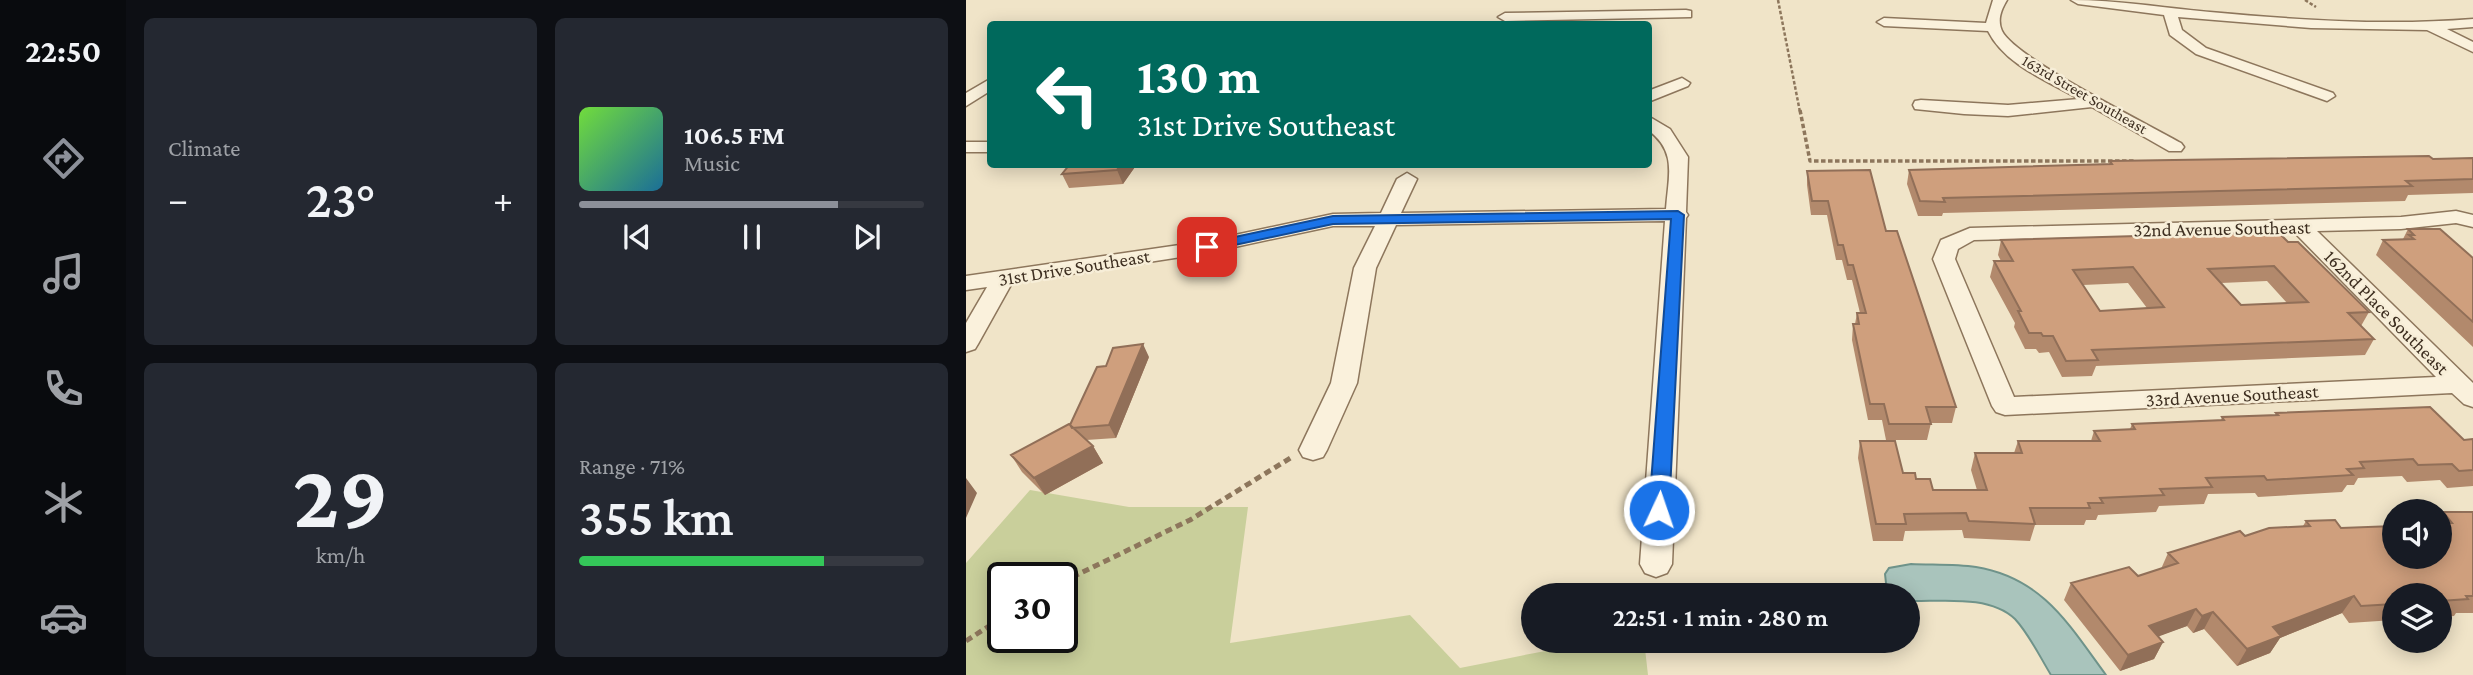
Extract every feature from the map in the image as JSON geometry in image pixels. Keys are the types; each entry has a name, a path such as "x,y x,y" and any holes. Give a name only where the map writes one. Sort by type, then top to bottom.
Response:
{"street":[{"path":"1510,0 1502,21 1686,14"},
{"path":"1884,22 1992,27 1993,11 2000,0"},
{"path":"2078,0 2171,13 2305,23 2432,27 2473,23"},
{"path":"2171,13 2175,32 2201,51 2327,96"},
{"name":"163rd Street Southeast","path":"1992,27 2003,43 2024,61 2175,147"},
{"path":"2432,27 2473,48"},
{"path":"1652,95 1682,83"},
{"path":"966,101 987,86"},
{"path":"1921,105 1994,111 2036,110 2095,101"},
{"path":"1652,124 1664,132 1679,157 1678,215 1656,564"},
{"path":"966,147 987,147"},
{"path":"1313,450 1344,383 1365,268 1407,179"},
{"name":"31st Drive Southeast","path":"966,283 1207,247 1333,220 1678,215"},
{"name":"32nd Avenue Southeast","path":"2005,406 1944,259 1950,245 1970,234 2401,223 2456,217 2473,221"},
{"name":"162nd Place Southeast","path":"2300,226 2466,391"},
{"path":"966,344 1003,278"},
{"name":"33rd Avenue Southeast","path":"2005,406 2466,391"}],"path":[{"path":"1778,0 1810,161 2141,161"},
{"path":"1078,573 1174,528 1244,489 1295,456 1313,450"},
{"path":"966,642 987,628"}],"green space":[{"path":"1030,490 1129,507 1248,507 1230,643 1410,615 1460,668 1535,653 1645,653 1648,675 966,675 966,563"}],"water":[{"path":"1911,564 1976,567 2019,581 2052,606 2106,675 2051,675 2020,625 2004,611 1964,601 1920,601 1920,583 1886,583 1885,574 1889,568"}],"building":[{"path":"2429,156 2433,159 2473,158 2473,179 2406,181 2412,186 1943,198 1945,202 1920,201 1909,170 2112,164 2110,161"},
{"path":"1067,168 1118,168 1117,170 1062,174"},
{"path":"1870,170 1886,231 1897,231 1956,407 1926,407 1931,424 1889,424 1884,404 1870,404 1853,324 1859,324 1857,313 1866,313 1853,265 1848,265 1843,245 1838,245 1828,201 1812,201 1807,171"},
{"path":"2408,229 2440,229 2473,258 2473,322 2383,240 2414,239 2409,235 2414,235"},
{"path":"2278,232 2288,242 2298,242 2369,312 2348,313 2374,339 2092,350 2098,360 2066,361 2053,336 2029,333 2018,311 2021,311 1994,261 2013,261 2001,240","holes":["2274,266 2308,302 2241,305 2208,269","2133,267 2164,307 2100,311 2073,270"]},
{"path":"1143,344 1109,425 1072,428 1070,425 1097,367 1106,366 1113,348"},
{"path":"2430,407 2464,440 2473,439 2473,470 2459,471 2452,464 2418,465 2413,459 2360,462 2364,468 2347,469 2353,475 2267,480 2264,476 2206,478 2212,487 2160,489 2164,495 2100,498 2103,503 2088,503 2090,508 2030,508 2035,524 1969,521 1966,513 1904,514 1906,524 1876,524 1860,441 1895,441 1903,473 1915,473 1916,479 1930,479 1933,490 1987,490 1975,453 2022,453 2018,441 2100,441 2094,431 2135,429 2132,424 2224,420 2222,417 2278,415 2276,413"},
{"path":"1069,424 1093,446 1034,478 1011,455"},
{"path":"2452,512 2473,512 2473,596 2452,600 2452,583 2382,583 2382,605 2361,606 2354,596 2273,627 2281,636 2247,649 2213,612 2202,616 2196,609 2149,626 2163,642 2128,655 2071,583 2129,567 2138,576 2178,563 2168,553 2240,531 2245,536 2269,528 2310,526 2306,521 2335,520 2341,528 2382,526 2382,569 2452,569"}],"route":[{"path":"1207,247 1333,220 1678,215 1659,510"}]}
